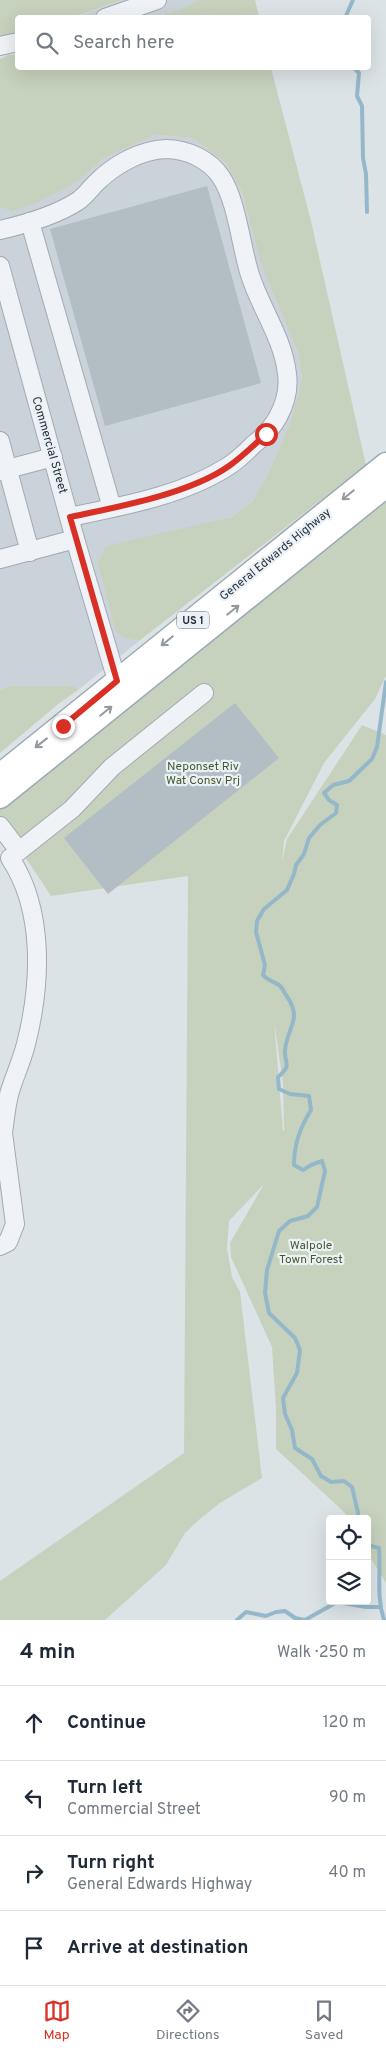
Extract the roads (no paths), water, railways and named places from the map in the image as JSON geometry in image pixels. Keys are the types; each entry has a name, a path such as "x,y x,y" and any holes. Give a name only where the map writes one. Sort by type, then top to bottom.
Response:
{"main road":[{"name":"General Edwards Highway","path":"0,776 386,464"},
{"name":"General Edwards Highway","path":"0,797 386,486"}],"street":[{"path":"114,15 157,0"},
{"path":"0,46 15,43"},
{"path":"0,230 30,222 77,202 118,164 132,158 166,149 196,156 208,163 222,178 235,214 250,275 284,353 288,376 286,397 278,418 266,434 228,466 202,480 172,492 70,517"},
{"path":"30,222 112,508"},
{"name":"Commercial Street","path":"0,266 75,539 117,681"},
{"path":"0,440 4,470 30,552"},
{"path":"4,470 53,457"},
{"path":"0,560 75,539"},
{"path":"10,859 72,809 112,767 204,693"},
{"path":"0,826 10,859 16,868 29,900 38,954 32,1013 26,1042 10,1091 2,1134 15,1224 8,1242 0,1246"}],"waterway":[{"path":"346,15 353,0"},
{"path":"356,70 359,73 357,96 362,106 367,212"},
{"path":"358,1515 352,1487 344,1481 331,1482 321,1476 312,1459 295,1448 292,1430 285,1414 283,1398 297,1373 300,1350 295,1338 269,1313 265,1293 267,1270 279,1231 290,1221 308,1216 317,1207 325,1171 322,1161 303,1170 294,1165 298,1136 311,1110 309,1096 290,1094 279,1089 278,1077 287,1066 285,1050 294,1016 291,1003 281,987 263,975 265,965 256,932 257,921 264,909 287,890 296,865 304,854 309,838 320,825 336,813 337,805 329,800 324,793 333,785 349,781 372,759 377,747 386,682"},
{"path":"371,1546 379,1548 379,1593 384,1620"},
{"path":"237,1620 246,1612 266,1616 285,1611 295,1618 305,1620 337,1602 366,1607 379,1607"}],"park label":[{"name":"Neponset Riv Wat Consv Prj","path":"203,773"},
{"name":"Walpole Town Forest","path":"311,1252"}]}
